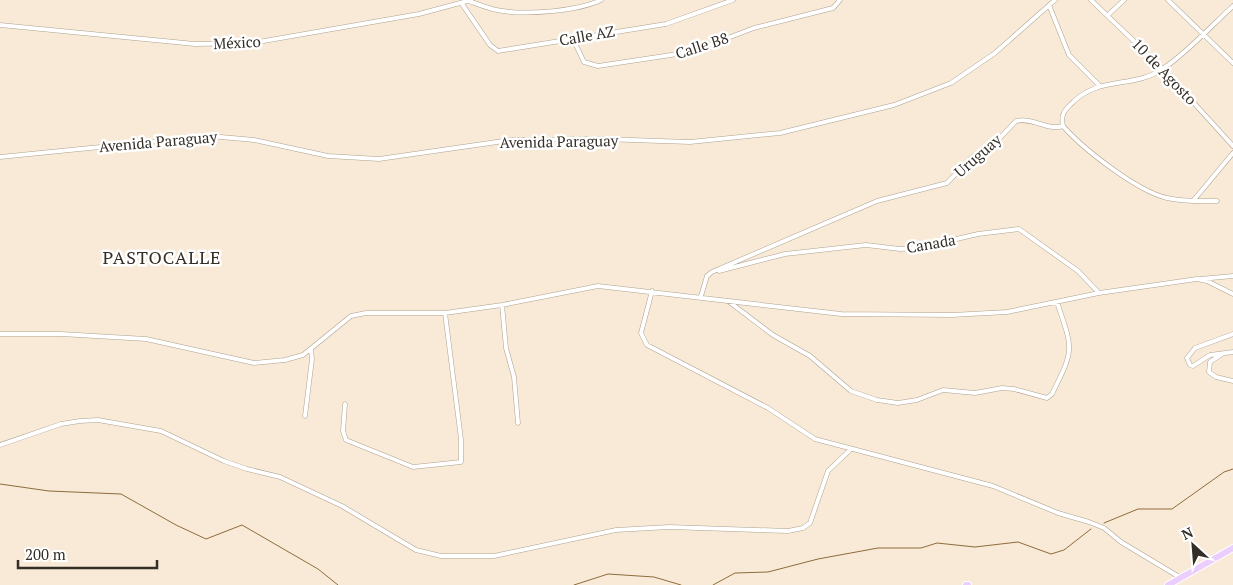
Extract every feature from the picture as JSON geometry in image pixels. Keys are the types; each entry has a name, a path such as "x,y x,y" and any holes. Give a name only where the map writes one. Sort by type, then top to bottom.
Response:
{"main road":[{"path":"1168,585 1233,548"}],"street":[{"path":"470,1 500,11 520,12 586,6 601,0"},
{"name":"Calle AZ","path":"462,4 493,49 498,51 666,24 733,0"},
{"name":"Calle B8","path":"573,40 580,57 589,64 598,66 630,63 691,52 754,28 833,8 840,0"},
{"name":"Avenida Paraguay","path":"0,157 210,136 254,140 328,156 379,159 511,140 602,139 690,142 780,133 894,104 951,83 995,53 1056,0"},
{"name":"10 de Agosto","path":"1091,0 1163,68 1233,146"},
{"path":"1108,15 1124,0"},
{"path":"1168,0 1233,63"},
{"name":"México","path":"0,25 195,44 253,43 411,15 470,1"},
{"path":"1049,6 1069,55 1099,85"},
{"path":"1217,201 1166,198 1127,180 1063,126 1061,119 1064,112 1079,95 1099,85 1136,80 1163,68 1233,6"},
{"name":"Uruguay","path":"712,272 877,201 947,183 970,158 994,144 1016,121 1035,121 1053,128 1063,126"},
{"path":"1193,201 1233,153"},
{"name":"Canada","path":"712,272 785,254 866,245 900,249 918,248 978,234 1018,228 1078,271 1099,293"},
{"path":"701,296 707,276 712,272"},
{"path":"0,334 146,339 254,363 291,358 311,350 339,323 351,316 366,313 446,313 502,305 598,286 701,296 841,314 943,315 1007,312 1099,293 1197,279 1233,276"},
{"path":"1197,279 1207,281 1233,294"},
{"path":"652,291 641,333 647,345 768,408 815,439 850,450 993,486 1058,513 1089,522 1104,528 1121,542 1181,578"},
{"path":"727,300 773,335 810,356 851,391 877,400 898,403 917,400 943,390 975,393 1002,388 1014,389 1047,398 1052,394 1070,353 1068,335 1057,302"},
{"path":"502,305 506,348 514,377 518,423"},
{"path":"345,404 343,430 346,440 413,467 461,462 461,438 446,313"},
{"path":"1233,334 1195,348 1187,358 1190,365 1193,366 1210,355 1233,352"},
{"path":"305,416 312,359 311,350"},
{"path":"1224,352 1210,362 1209,372 1216,377 1233,381"},
{"path":"0,445 61,424 80,421 98,420 161,431 224,461 280,477 342,506 416,550 441,556 494,556 616,530 669,526 788,531 802,528 810,523 828,471 850,450"}],"waterway":[{"path":"1104,523 1138,509 1172,509 1224,472 1233,469"},
{"path":"0,484 49,491 121,494 176,525 206,539 242,525 318,569 338,585"},
{"path":"713,585 735,573 768,572 818,559 878,548 921,548 937,543 975,547 1018,542 1051,554 1064,550 1091,529"},
{"path":"574,585 608,574 654,577 681,585"}],"district":[{"name":"PASTOCALLE","path":"162,258"}]}
